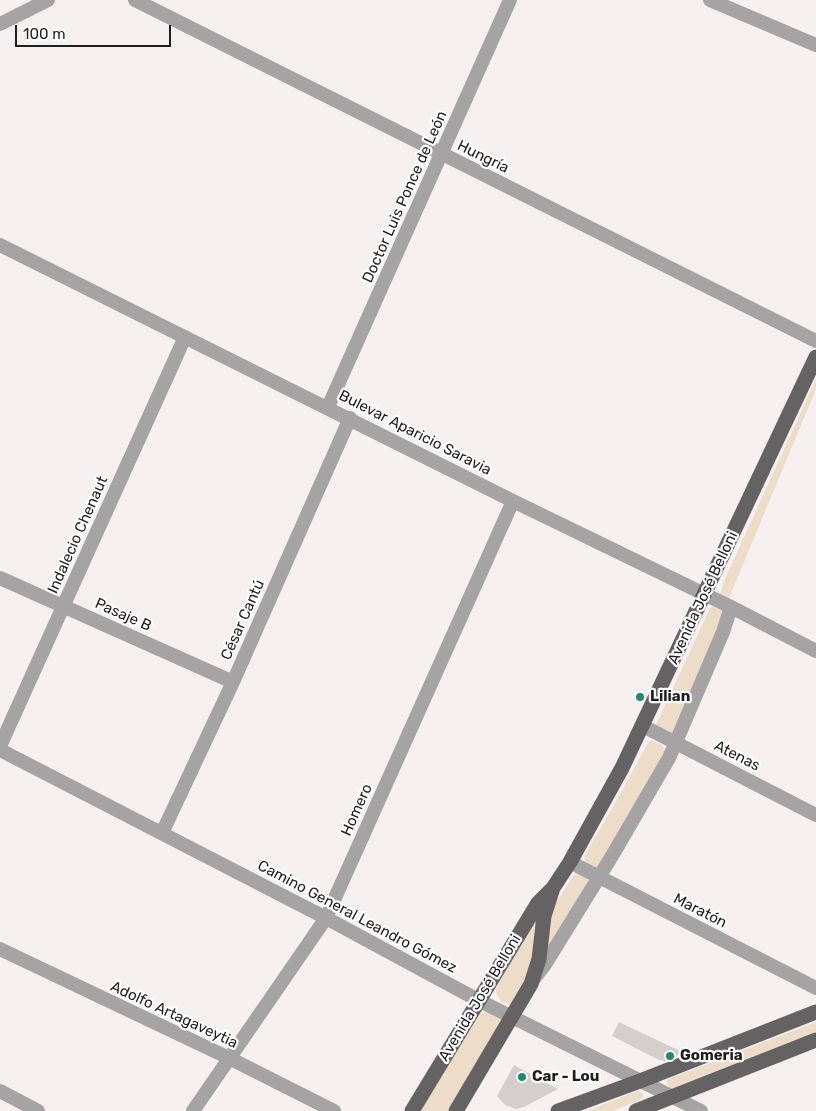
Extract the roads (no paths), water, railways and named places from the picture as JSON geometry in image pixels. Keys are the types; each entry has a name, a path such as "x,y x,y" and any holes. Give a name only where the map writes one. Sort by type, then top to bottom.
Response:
{"main road":[{"name":"Avenida José Belloni","path":"412,1111 538,903 553,888 570,862 622,768 816,357"},
{"name":"Avenida José Belloni","path":"456,1111 533,981 539,959 544,916 553,888"},
{"path":"558,1111 816,1012"},
{"path":"636,1111 816,1040"}],"street":[{"path":"0,24 48,0"},
{"name":"Hungría","path":"135,0 816,341"},
{"name":"Doctor Luis Ponce de León","path":"328,407 510,0"},
{"path":"710,0 816,45"},
{"name":"Bulevar Aparicio Saravia","path":"0,245 705,594 816,651"},
{"name":"Indalecio Chenaut","path":"0,748 185,337"},
{"name":"César Cantú","path":"162,833 233,682 350,418"},
{"name":"Homero","path":"194,1111 326,918 514,501"},
{"name":"Pasaje B","path":"0,578 233,682"},
{"name":"Avenida José Belloni","path":"533,981 599,877 677,743 723,632 731,607"},
{"name":"Atenas","path":"643,726 816,815"},
{"name":"Camino General Leandro Gómez","path":"0,748 326,918 510,1017 701,1111"},
{"name":"Maratón","path":"570,862 816,988"},
{"name":"Adolfo Artagaveytia","path":"0,949 229,1058 334,1111"},
{"path":"0,1092 38,1111"}],"place":[{"name":"Lilian","path":"640,697"},
{"name":"Gomeria","path":"670,1056"},
{"name":"Car - Lou","path":"522,1077"}]}
